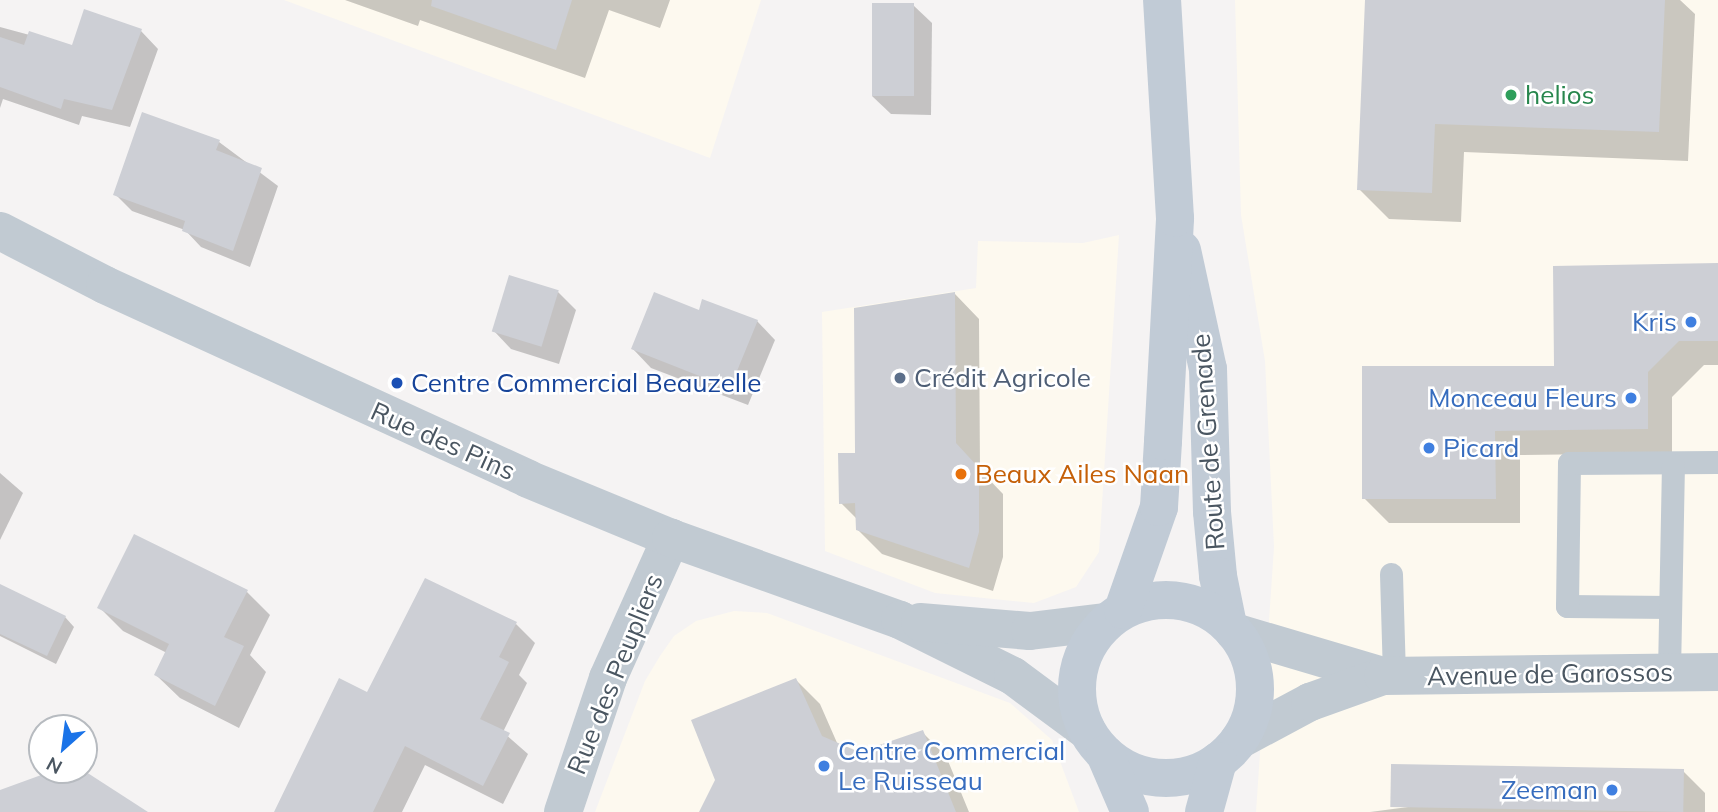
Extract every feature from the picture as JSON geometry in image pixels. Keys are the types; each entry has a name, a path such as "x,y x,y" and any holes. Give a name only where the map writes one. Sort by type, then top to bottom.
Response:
{"main road":[{"name":"Route de Grenade","path":"1114,616 1158,507 1175,218 1162,0"},
{"name":"Route de Grenade","path":"1175,218 1208,369 1212,512 1217,576 1231,628"},
{"path":"1130,812 1096,742 1077,693 1078,673 1083,654 1114,616 1150,601 1178,600 1205,609 1231,628 1252,666 1255,685 1248,724 1228,751 1204,812"},
{"path":"1096,742 1141,774 1161,777 1181,777 1228,751"}],"street":[{"name":"Rue des Pins","path":"0,231 105,285 383,414 671,538 963,641 1013,676 1096,742"},
{"name":"Rue des Peupliers","path":"563,812 608,678 671,538"},
{"name":"Rue des Pins","path":"963,641 1114,616"},
{"name":"Avenue de Garossos","path":"1231,628 1389,676 1718,672"},
{"name":"Avenue de Garossos","path":"1228,751 1310,702 1389,676"}],"lane":[{"path":"1670,607 1567,606 1569,463 1673,465 1718,462"},
{"path":"1668,673 1673,465"},
{"path":"1389,676 1391,574"}],"shaded area":[{"path":"284,0 761,0 710,158"},
{"path":"1235,0 1718,0 1718,812 1256,812 1274,547 1265,361 1241,215"},
{"path":"1119,235 1099,552 1076,587 1034,603 935,593 825,551 822,312 976,288 978,241 1083,243"},
{"path":"734,611 767,613 1010,703 1052,740 1079,812 595,812 645,681 660,656 674,636 696,621"}],"building":[{"path":"432,0 572,0 556,50 431,6"},
{"name":"helios","path":"1365,0 1665,0 1659,132 1435,124 1432,193 1357,190"},
{"path":"872,3 914,3 914,96 872,96"},
{"path":"84,9 142,29 112,110 64,99 61,109 0,87 0,37 24,45 29,31 72,45"},
{"path":"142,112 220,140 216,150 262,168 233,251 182,231 185,221 113,195"},
{"path":"1718,263 1718,341 1679,341 1648,372 1648,429 1495,431 1496,499 1362,499 1362,366 1554,366 1553,266"},
{"path":"509,275 559,290 541,347 492,331"},
{"path":"654,292 699,310 702,299 758,320 730,388 631,349"},
{"path":"955,292 956,443 979,468 979,532 969,568 856,530 855,503 839,504 838,453 855,453 854,308"},
{"path":"134,534 248,590 224,637 244,646 215,706 154,675 169,644 97,608"},
{"path":"425,578 517,622 499,657 509,662 480,719 510,733 483,786 405,746 373,812 274,812 339,678 367,692"},
{"path":"0,584 66,616 47,656 0,634"},
{"name":"Centre Commercial Le Ruisseau","path":"796,678 822,736 859,752 923,730 956,812 699,812 715,780 691,720"},
{"path":"1391,764 1684,769 1683,812 1390,807"},
{"path":"28,780 28,784 98,784 98,780 148,812 0,812 0,790"}],"place":[{"name":"helios","path":"1511,95"},
{"name":"Kris","path":"1691,322"},
{"name":"Crédit Agricole","path":"900,378"},
{"name":"Centre Commercial Beauzelle","path":"397,383"},
{"name":"Monceau Fleurs","path":"1631,398"},
{"name":"Picard","path":"1429,448"},
{"name":"Beaux Ailes Naan","path":"961,474"},
{"name":"Centre Commercial Le Ruisseau","path":"824,766"},
{"name":"Zeeman","path":"1612,790"}]}
